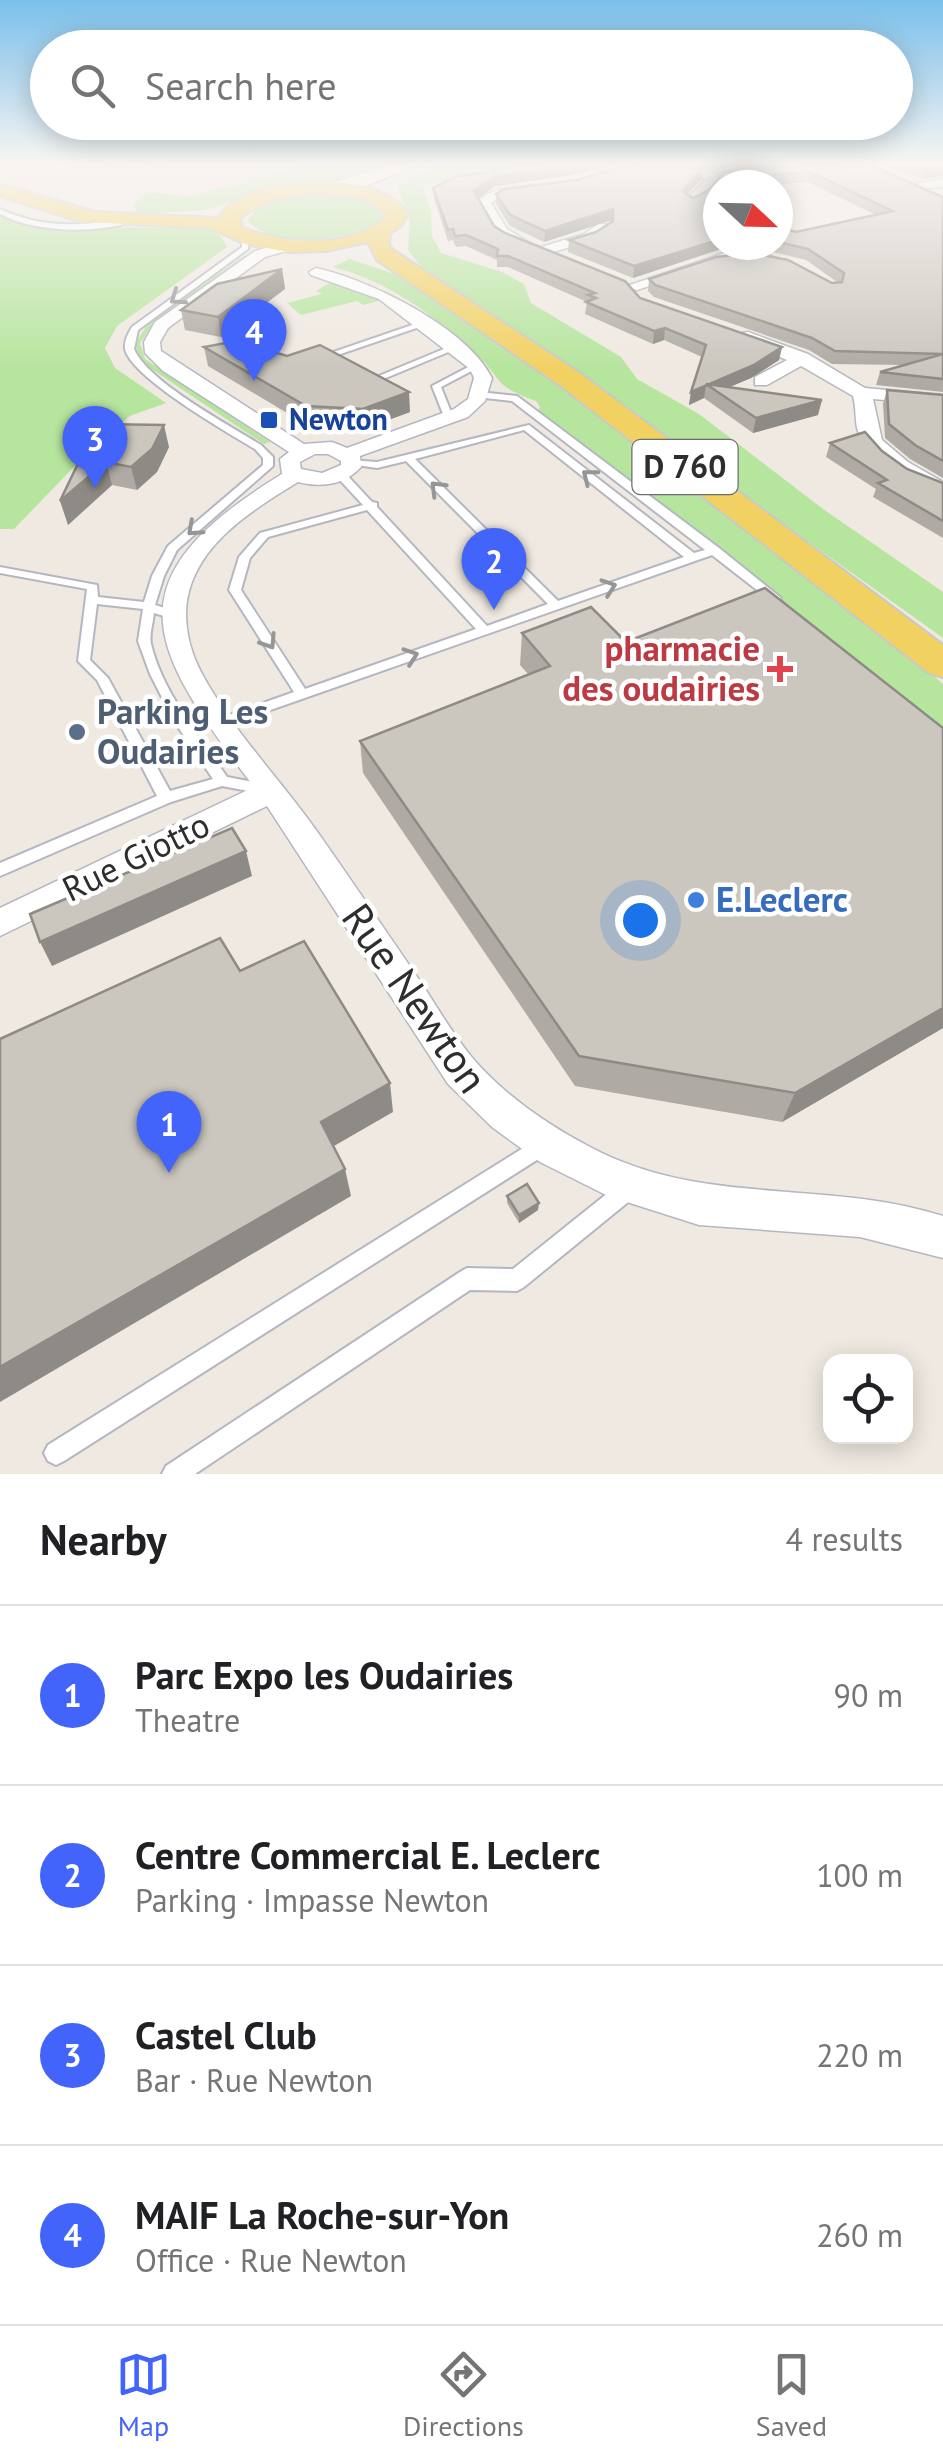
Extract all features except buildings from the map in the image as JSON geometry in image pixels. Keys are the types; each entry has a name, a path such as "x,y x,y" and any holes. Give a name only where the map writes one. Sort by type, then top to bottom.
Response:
{"main road":[{"path":"219,233 300,245 340,242 374,233"},
{"path":"242,233 247,239"},
{"name":"D 760","path":"380,233 379,249 571,380 943,664"},
{"name":"D 760","path":"300,245 349,253 421,278"}],"street":[{"path":"504,233 574,264"},
{"path":"543,251 594,233"},
{"path":"247,239 162,325 152,342 153,353 288,465 323,480 347,463 461,412 479,395 483,378 477,366 376,288 316,272"},
{"path":"646,303 627,286 736,253 754,254 788,265"},
{"path":"725,332 802,358 860,393 866,401 868,430 879,450 943,491"},
{"path":"761,381 802,358"},
{"path":"860,393 943,400"},
{"path":"162,611 214,533 288,465 332,448 347,463"},
{"name":"Rue Newton","path":"162,611 186,668 220,724 272,791 460,1072 488,1102 569,1160 632,1186 713,1208 864,1216 943,1238"},
{"name":"Rue Giotto","path":"0,923 272,791"}],"lane":[{"path":"247,239 246,248 135,329 130,337 130,352 138,366 155,379 268,457 288,465"},
{"path":"315,359 424,324"},
{"path":"378,378 454,348"},
{"path":"448,417 436,386 477,366"},
{"path":"479,395 514,398 715,550 787,610"},
{"path":"347,463 377,465 526,428 693,558"},
{"path":"408,458 556,606"},
{"path":"347,463 373,505 484,630"},
{"path":"302,694 235,590 245,558 264,536 373,505"},
{"path":"220,724 715,550"},
{"path":"0,570 93,586 84,662 102,678 166,798"},
{"path":"91,600 135,603 162,611 144,640 156,674 181,721 222,780"},
{"path":"0,870 166,798 222,780 272,791"},
{"path":"56,1453 545,1144"},
{"path":"174,1474 467,1279 517,1280 632,1186"}],"green space":[{"path":"0,233 218,233 227,247 117,326 105,348 115,368 166,403 130,416 96,444 14,529 0,529"},
{"path":"266,233 351,233 314,239"},
{"path":"409,233 432,233 441,253 502,272 524,284 531,303 621,357 637,379 699,414 823,509 943,592 943,638 594,389 434,282 408,250"},
{"path":"247,257 155,323 140,343 145,359 270,442 264,444 141,362 135,344 148,323"},
{"path":"350,259 406,278 680,474 814,576 943,684 943,733 536,417 540,407 536,401 506,387 477,355 428,314 373,281 333,267"},
{"path":"335,280 361,285 382,300 363,305 357,301 301,315 287,303 322,294 316,291"}],"place":[{"name":"MAIF La Roche-sur-Yon","path":"254,381"},
{"name":"Newton","path":"269,420"},
{"name":"Castel Club","path":"95,488"},
{"name":"Centre Commercial E. Leclerc","path":"494,610"},
{"name":"pharmacie des oudairies","path":"780,669"},
{"name":"Parking Les Oudairies","path":"77,732"},
{"name":"E.Leclerc","path":"696,900"},
{"name":"Parc Expo les Oudairies","path":"169,1173"}]}
